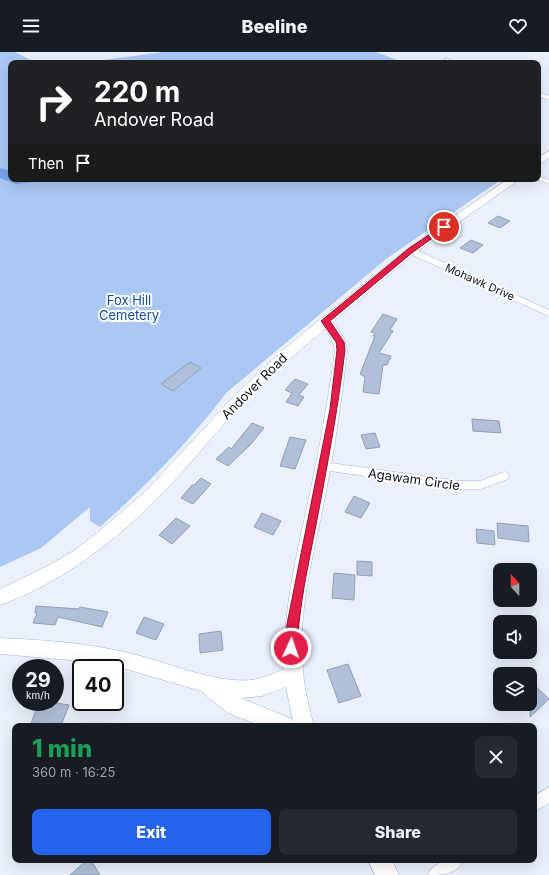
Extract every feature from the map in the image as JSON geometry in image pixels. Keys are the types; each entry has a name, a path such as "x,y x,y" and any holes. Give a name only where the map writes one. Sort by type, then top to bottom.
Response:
{"main road":[{"name":"Andover Road","path":"0,597 54,571 81,555 122,522 152,494 250,389 325,321 411,251 511,182"},
{"path":"303,723 296,704 292,676 293,624 334,409 341,350 340,342 333,329 325,321"},
{"path":"0,646 67,651 109,657 144,664 208,685 235,689 252,689 292,676"},
{"path":"208,685 236,706 277,723"},
{"path":"381,863 388,875"}],"street":[{"name":"Mohawk Drive","path":"411,251 549,313"},
{"name":"Agawam Circle","path":"323,466 459,485 481,485 504,476"},
{"path":"537,803 549,794"},
{"path":"435,875 452,863"}],"green space":[{"name":"Fox Hill Cemetery","path":"0,52 15,52 30,60 8,60 8,182 498,182 386,259 226,393 182,446 134,496 100,527 90,521 90,507 41,548 0,567"},
{"path":"163,52 376,52 397,60 104,60"}],"shaded area":[{"path":"0,168 8,170 8,181 0,178"},
{"path":"11,182 34,182 16,184"}],"building":[{"path":"498,216 510,221 500,228 488,223"},
{"path":"471,240 483,245 473,253 460,248"},
{"path":"383,314 397,319 390,330 393,331 379,353 391,356 387,365 383,365 379,394 363,392 365,377 360,374 375,336 373,336 375,333 371,332"},
{"path":"190,362 201,368 173,391 161,384"},
{"path":"295,379 308,384 299,395 304,397 298,406 286,402 292,393 285,390"},
{"path":"472,419 499,421 501,433 473,431"},
{"path":"252,423 264,428 251,444 228,466 216,459 229,447 231,449"},
{"path":"375,433 380,447 366,449 361,435"},
{"path":"290,437 306,440 295,469 280,466"},
{"path":"201,478 211,484 193,504 181,498 192,485 194,485"},
{"path":"354,496 370,503 361,518 345,512"},
{"path":"262,513 281,521 273,535 254,527"},
{"path":"176,518 190,526 172,544 159,535"},
{"path":"497,523 528,526 529,542 498,538"},
{"path":"476,529 494,531 495,545 477,543"},
{"path":"357,561 372,562 372,576 357,575"},
{"path":"334,573 355,575 354,600 332,598"},
{"path":"36,606 79,609 80,607 108,612 102,627 58,617 55,625 33,623 37,613 35,613"},
{"path":"144,617 164,624 156,640 136,633"},
{"path":"221,631 223,650 200,653 199,634"},
{"path":"348,664 361,696 339,703 327,670"},
{"path":"537,688 549,699 537,710"},
{"path":"64,704 69,705 62,723 31,723 36,711 64,711"},
{"path":"530,711 536,711 530,717"},
{"path":"84,863 93,863 100,875 70,875"}],"route":[{"path":"291,648 298,589 334,409 341,350 340,342 333,329 325,321 411,251 444,227"}]}
